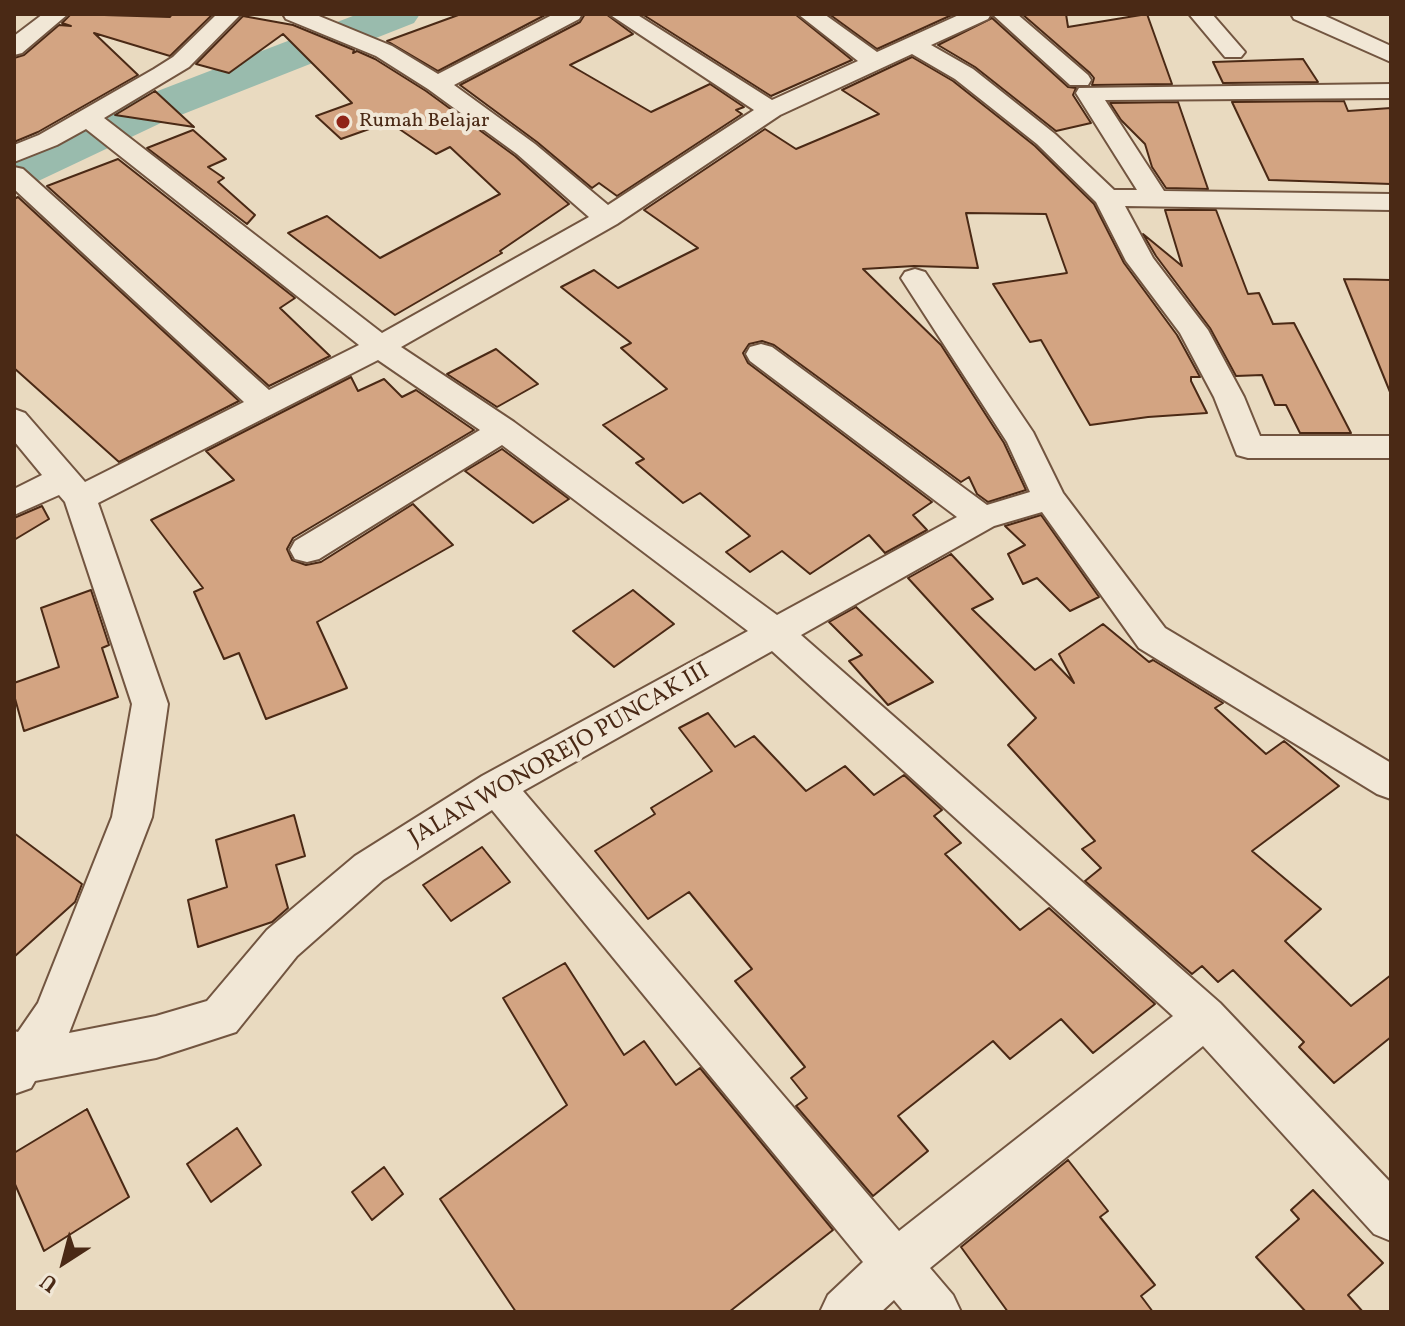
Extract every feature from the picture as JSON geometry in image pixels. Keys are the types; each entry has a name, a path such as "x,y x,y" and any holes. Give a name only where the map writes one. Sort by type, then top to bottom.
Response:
{"street":[{"path":"14,48 57,14"},
{"path":"14,154 48,140 181,62 230,14"},
{"path":"294,14 384,51 437,84 526,149 607,218"},
{"path":"437,84 571,14"},
{"path":"620,14 771,110"},
{"path":"809,14 875,62"},
{"path":"14,503 72,488 264,403 380,347 607,218 771,110 980,14"},
{"path":"1003,14 1079,80"},
{"path":"1200,14 1233,52"},
{"path":"1302,14 1391,55"},
{"path":"915,46 964,74 1046,139 1107,198 1140,261 1193,330 1229,397 1248,447 1391,447"},
{"path":"1155,198 1088,93 1391,91"},
{"path":"87,117 380,347 503,430 776,633 1205,1017 1391,1217"},
{"path":"21,186 264,403"},
{"path":"1107,198 1391,202"},
{"path":"915,278 1022,440 1049,498 1152,638 1391,783"},
{"path":"761,354 982,518"},
{"path":"14,420 72,488 150,704 132,817 55,1016 18,1063"},
{"path":"307,550 503,430"},
{"name":"JALAN WONOREJO PUNCAK III","path":"18,1063 156,1037 221,1018 282,943 369,868 496,787 982,518 1049,498"},
{"path":"496,787 936,1312"},
{"path":"845,1312 898,1263 1205,1017"}],"building":[{"path":"71,14 170,17 172,14 213,14 170,56 94,33 138,75 38,132 14,142 14,58 24,55 59,25 71,26 62,23"},
{"path":"461,14 547,14 438,71 387,41"},
{"path":"585,14 606,14 633,34 570,65 651,112 710,84 744,107 736,110 742,114 617,196 599,183 592,188 537,142 460,85 580,22"},
{"path":"642,14 795,14 852,60 771,96"},
{"path":"829,14 954,14 877,49"},
{"path":"1022,14 1066,14 1068,27 1147,14 1172,84 1092,85 1094,78 1090,73"},
{"path":"243,16 293,25 354,50 353,53 357,51 375,59 426,91 515,156 569,204 500,251 502,253 395,315 288,233 327,216 380,258 500,194 450,147 436,154 389,122 341,139 316,116 352,103 283,34 229,73 196,64"},
{"path":"992,18 1068,87 1076,88 1073,95 1091,123 1056,131 975,67 938,45"},
{"path":"912,57 953,81 1035,146 1094,204 1124,263 1177,335 1200,377 1191,377 1191,381 1207,413 1090,425 1041,340 1030,342 993,284 1067,273 1046,214 966,213 978,268 914,266 863,269 941,345 1004,443 1026,490 988,502 977,494 969,477 961,482 774,345 762,341 749,344 743,353 748,363 932,502 913,515 927,530 885,553 869,535 810,574 782,551 750,572 726,552 750,536 700,493 683,503 636,463 644,459 603,425 667,389 621,348 631,343 561,287 594,270 618,288 698,248 644,210 765,129 796,149 879,114 842,90"},
{"path":"1303,59 1318,82 1223,83 1213,62"},
{"path":"155,91 194,127 115,115"},
{"path":"1344,101 1348,111 1391,108 1391,184 1269,180 1232,102"},
{"path":"1178,102 1208,189 1166,188 1152,167 1145,144 1121,120 1110,103"},
{"path":"193,130 226,159 208,167 224,178 218,182 255,215 247,224 147,148"},
{"path":"118,159 295,298 280,308 330,356 269,386 47,186"},
{"path":"18,197 239,401 119,462 14,368 14,199"},
{"path":"1165,210 1216,210 1248,294 1259,293 1273,324 1294,323 1351,433 1300,433 1286,405 1275,405 1262,375 1236,376 1210,328 1143,234 1182,266"},
{"path":"1344,279 1391,280 1391,392 1390,392"},
{"path":"496,349 538,384 497,407 447,374"},
{"path":"351,377 358,391 384,379 402,397 416,390 474,430 293,538 287,549 292,560 306,565 321,562 413,504 453,545 317,622 347,688 266,719 239,653 224,659 194,592 203,588 151,520 234,480 206,451"},
{"path":"502,449 569,499 533,523 465,471"},
{"path":"42,506 49,519 14,540 14,518"},
{"path":"1041,515 1099,597 1070,611 1037,578 1023,584 1008,554 1025,545 1005,526"},
{"path":"951,554 993,599 972,609 1035,670 1051,659 1074,683 1059,654 1103,624 1149,662 1153,660 1223,703 1215,708 1266,754 1284,741 1339,786 1252,851 1321,909 1285,941 1351,1006 1391,975 1391,1037 1334,1083 1299,1047 1304,1042 1233,970 1218,982 1202,966 1192,974 1085,881 1101,868 1082,849 1095,841 1008,745 1036,718 908,578"},
{"path":"91,590 109,645 102,648 118,697 24,731 14,695 14,683 59,667 41,608"},
{"path":"633,590 674,624 614,667 573,631"},
{"path":"856,607 933,682 888,705 849,661 862,655 829,622"},
{"path":"708,713 735,747 754,736 806,791 845,766 874,795 904,775 942,810 934,816 961,843 945,854 1020,930 1049,908 1155,1004 1093,1053 1061,1019 1010,1059 993,1041 898,1116 928,1151 873,1196 796,1106 807,1098 791,1078 805,1067 735,981 752,969 689,892 648,919 595,851 655,814 651,808 712,771 679,728"},
{"path":"294,815 305,856 276,865 288,908 272,922 198,947 188,900 227,887 216,840"},
{"path":"14,833 82,884 75,902 14,957"},
{"path":"482,847 510,882 451,921 423,885"},
{"path":"565,963 624,1055 644,1041 676,1085 700,1068 833,1230 729,1312 516,1312 440,1199 567,1105 503,998"},
{"path":"87,1109 129,1197 44,1251 14,1182 14,1153"},
{"path":"237,1128 261,1165 211,1202 187,1164"},
{"path":"1068,1160 1108,1211 1100,1217 1155,1285 1141,1296 1153,1312 1008,1312 961,1247"},
{"path":"384,1167 403,1194 372,1220 352,1192"},
{"path":"1313,1190 1383,1263 1348,1295 1363,1312 1306,1312 1256,1257 1299,1219 1291,1210"}],"waterway":[{"path":"14,173 146,112 398,14"}],"place":[{"name":"Rumah Belajar","path":"343,122"}]}
